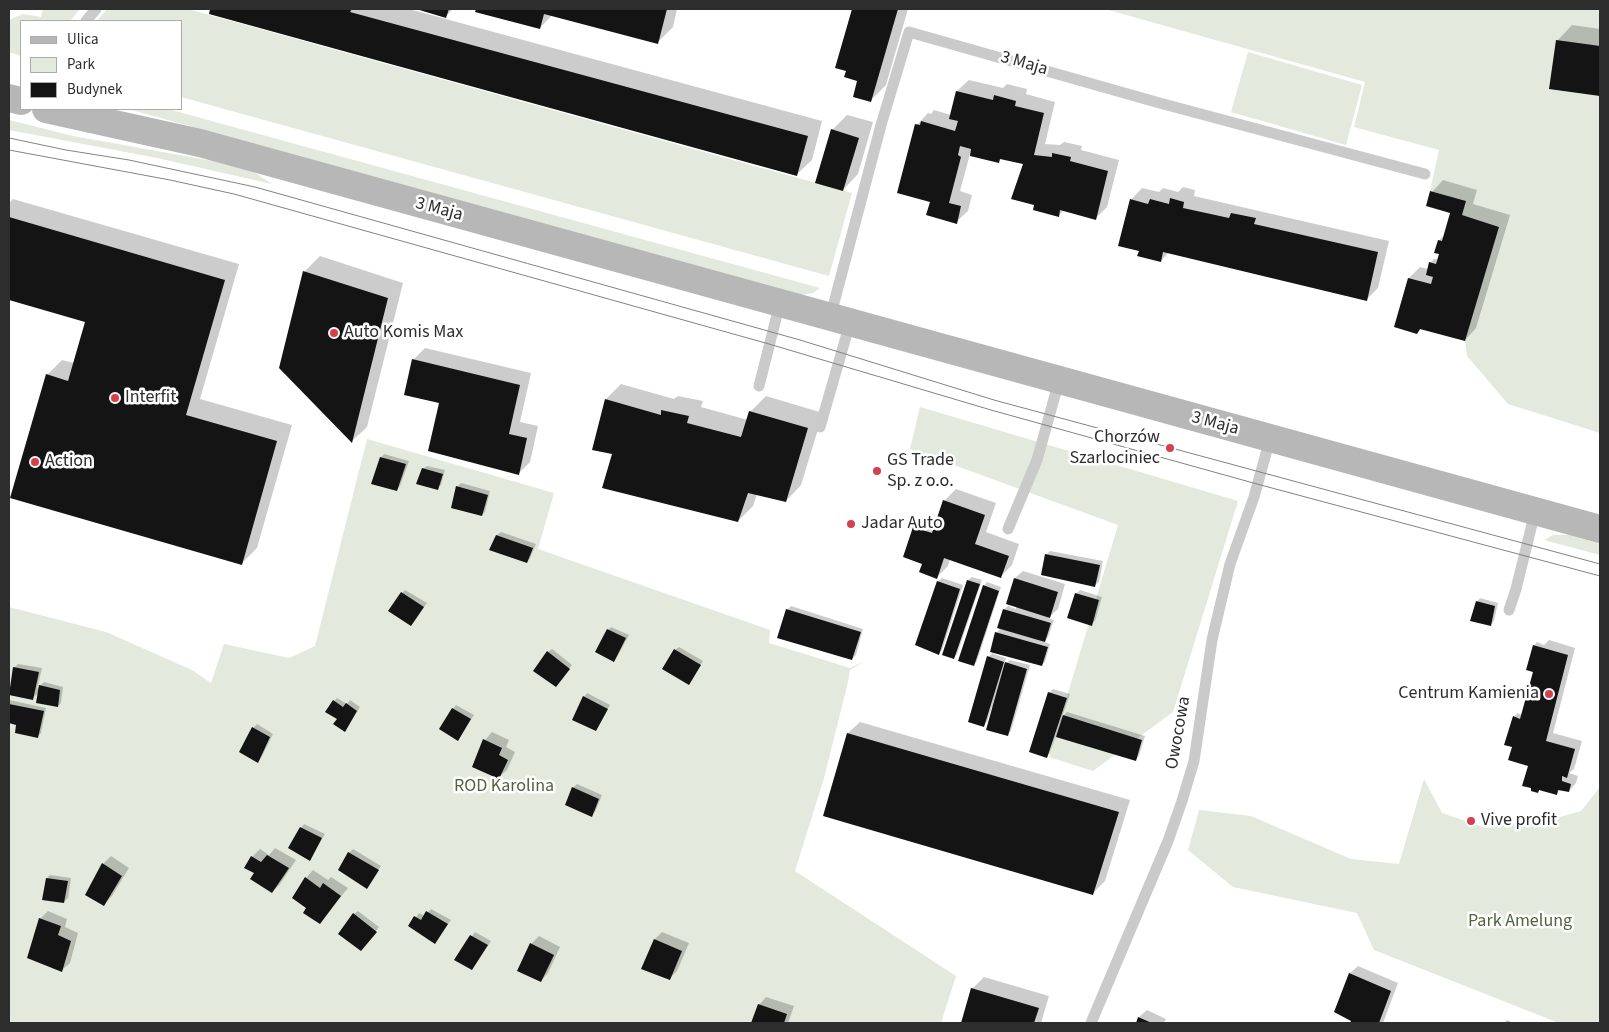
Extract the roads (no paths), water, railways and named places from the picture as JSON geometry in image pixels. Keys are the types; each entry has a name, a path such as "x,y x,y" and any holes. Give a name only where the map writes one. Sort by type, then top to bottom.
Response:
{"street":[{"name":"3 Maja","path":"52,110 200,143 1600,529"}],"lane":[{"path":"87,20 96,9"},
{"name":"3 Maja","path":"840,320 881,125 910,32 1156,102 1425,174"},
{"path":"759,386 780,303"},
{"path":"820,427 840,320"},
{"path":"1008,529 1037,460 1059,381"},
{"name":"Owocowa","path":"1091,1023 1168,841 1182,801 1194,761 1212,640 1230,564 1254,497 1270,439"},
{"path":"1509,610 1535,512"}],"tram line":[{"path":"9,138 66,150 129,160 255,187 800,340 994,400 1600,564"},
{"path":"9,150 234,194 769,344 991,410 1600,576"}],"place":[{"name":"Auto Komis Max","path":"334,333"},
{"name":"Interfit","path":"115,398"},
{"name":"Chorzów Szarlociniec","path":"1170,448"},
{"name":"Action","path":"35,462"},
{"name":"GS Trade Sp. z o.o.","path":"877,471"},
{"name":"Jadar Auto","path":"851,524"},
{"name":"Centrum Kamienia","path":"1549,694"},
{"name":"Vive profit","path":"1471,821"}],"park label":[{"name":"ROD Karolina","path":"504,787"},
{"name":"Park Amelung","path":"1520,922"}]}
